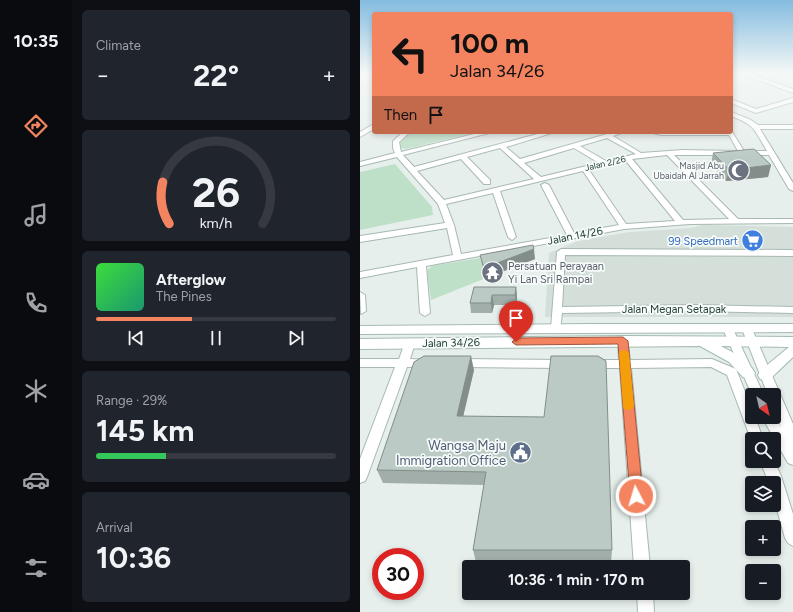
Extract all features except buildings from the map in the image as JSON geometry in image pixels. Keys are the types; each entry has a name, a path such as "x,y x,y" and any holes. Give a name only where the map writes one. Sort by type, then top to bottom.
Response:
{"main road":[{"name":"Jalan 34/26","path":"360,330 793,328"},
{"name":"Jalan 34/26","path":"360,344 623,341 793,342"},
{"path":"702,341 734,359 748,373"},
{"path":"765,375 770,368 793,350"}],"street":[{"path":"733,103 756,111 791,101"},
{"path":"733,115 749,121 756,127 793,189"},
{"path":"360,134 372,127"},
{"path":"756,127 793,127"},
{"path":"405,134 396,141 396,148 399,155 442,203 450,225 458,258"},
{"path":"360,164 482,134"},
{"path":"412,170 545,134"},
{"path":"520,162 614,134"},
{"path":"732,134 742,152"},
{"path":"608,136 638,153"},
{"path":"501,146 542,182 572,237"},
{"path":"575,146 604,163"},
{"path":"669,153 735,221"},
{"name":"Jalan 2/26","path":"442,203 496,190 542,182 584,168 641,155 669,153 772,153"},
{"path":"462,156 488,182"},
{"path":"626,158 681,223"},
{"path":"584,168 624,227"},
{"path":"496,190 512,237"},
{"name":"Jalan 14/26","path":"360,275 624,227 735,221 793,221"},
{"path":"360,239 450,225"},
{"path":"556,328 561,252 793,254"},
{"path":"421,264 425,313"},
{"path":"360,295 360,311"},
{"name":"Jalan Megan Setapak","path":"556,310 698,308 793,310"},
{"path":"728,329 755,388"},
{"path":"747,329 771,388"},
{"path":"623,341 641,560"},
{"path":"360,477 410,343"},
{"path":"360,363 540,365 712,363 732,372 754,432"},
{"path":"781,411 787,425 785,447"},
{"path":"772,424 785,447"},
{"path":"770,468 793,538"},
{"path":"645,600 646,612"}],"shaded area":[{"path":"702,225 793,227 793,317 545,317 549,253 578,241 629,232 691,228"}],"green space":[{"path":"409,134 468,134 406,149 400,148 400,141"},
{"path":"395,164 432,207 433,215 360,230 360,172"},
{"path":"480,258 486,278 431,300 427,271 432,266"}],"slow traffic":[{"path":"624,353 628,406"}],"place":[{"name":"Masjid Abu Ubaidah Al Jarrah","path":"739,170"},
{"name":"99 Speedmart","path":"753,241"},
{"name":"Persatuan Perayaan Yi Lan Sri Rampai","path":"493,272"},
{"name":"Wangsa Maju Immigration Office","path":"521,452"}],"route":[{"path":"516,342 623,341 636,496"}]}
